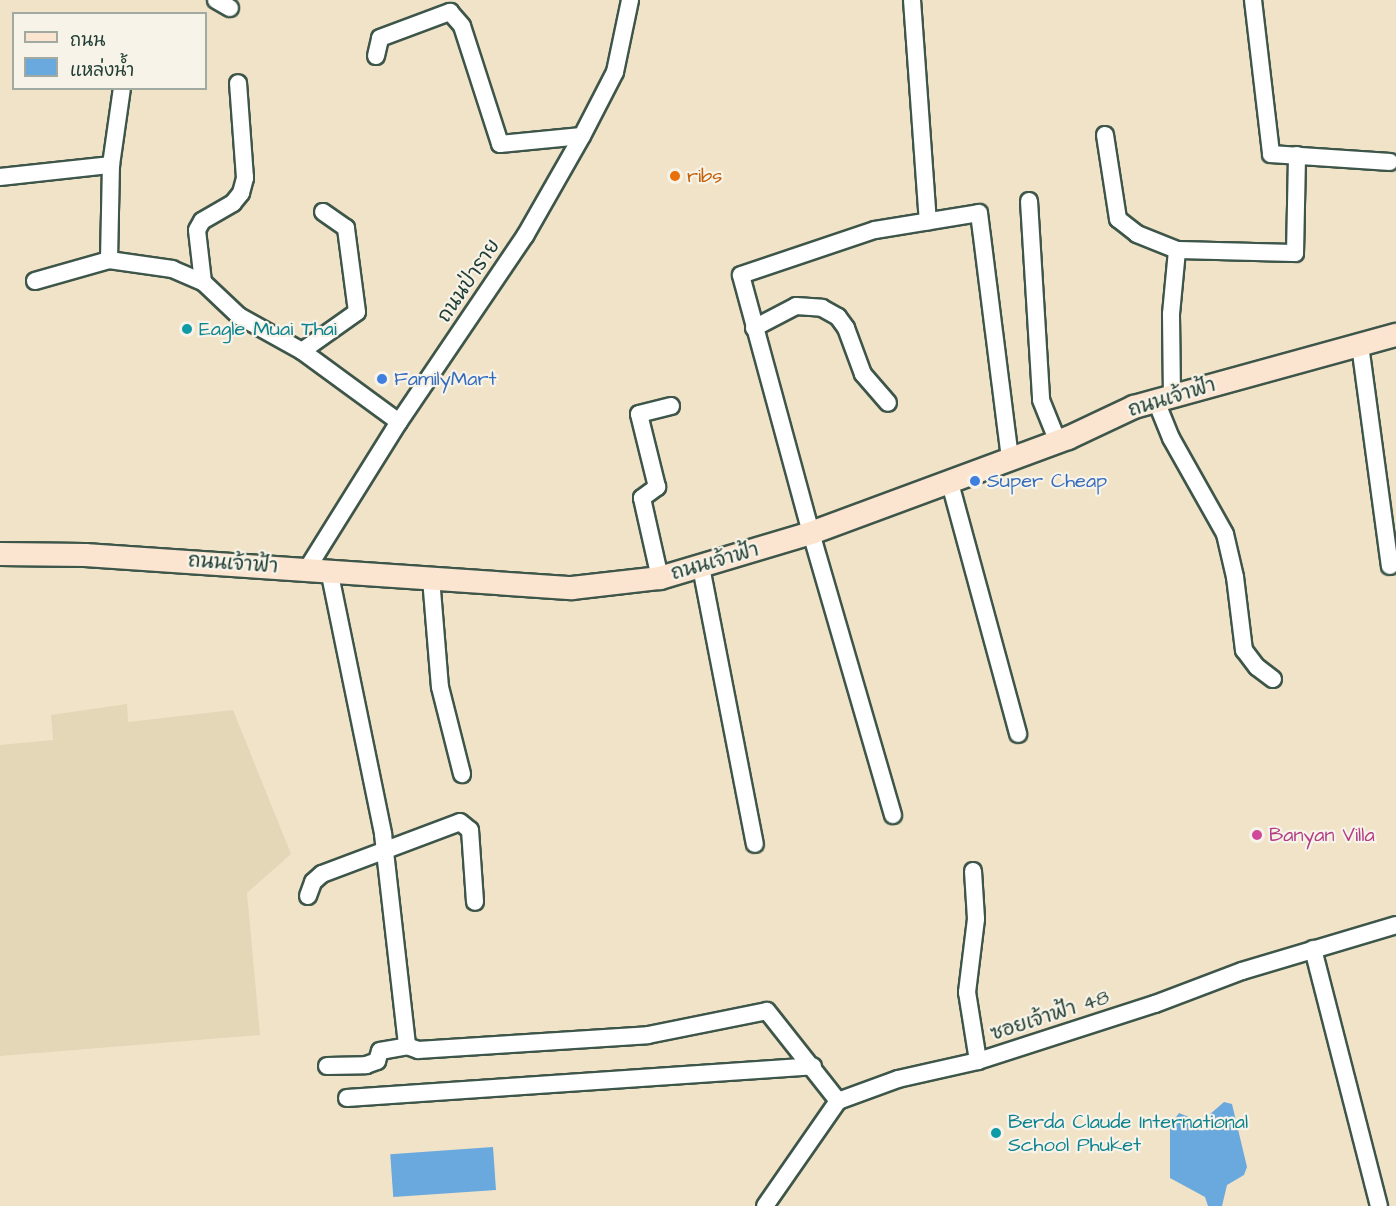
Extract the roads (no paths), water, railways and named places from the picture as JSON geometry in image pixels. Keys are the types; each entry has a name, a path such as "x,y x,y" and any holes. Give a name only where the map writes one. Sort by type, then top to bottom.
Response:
{"main road":[{"name":"ถนนเจ้าฟ้า","path":"0,554 86,555 572,588 660,578 811,533 950,483 1164,399 1396,335"}],"street":[{"name":"ถนนป่าราย","path":"318,570 399,422 525,236 582,136 615,72 630,0"},
{"path":"912,0 928,220"},
{"path":"1253,0 1271,154 1390,162"},
{"path":"376,56 380,38 450,12 462,26 500,144 582,136"},
{"path":"203,282 197,230 202,221 233,202 241,193 245,178 238,82"},
{"path":"109,260 111,165 122,90"},
{"path":"1105,135 1118,219 1137,234 1177,250 1295,253 1297,155"},
{"path":"0,177 111,165"},
{"path":"1029,201 1041,400 1058,442"},
{"path":"302,351 357,312 346,228 323,212"},
{"path":"893,815 811,533 741,275 875,230 980,213 1010,459"},
{"path":"1177,250 1164,399 1171,438 1225,534 1235,577 1244,650 1257,667 1273,679"},
{"path":"35,281 109,260 172,268 203,282 239,316 302,351 399,422"},
{"path":"754,328 796,306 822,308 838,317 846,328 863,374 888,403"},
{"path":"1360,345 1390,566"},
{"path":"660,578 642,498 657,487 639,414 671,406"},
{"path":"950,483 1018,734"},
{"path":"701,567 755,843"},
{"path":"318,570 386,849 407,1046"},
{"path":"431,578 440,687 462,774"},
{"path":"308,896 313,882 322,874 464,822 470,830 476,902"},
{"path":"973,871 976,913 967,992 978,1061"},
{"name":"ซอยเจ้าฟ้า 48","path":"838,1101 898,1078 978,1061 1313,949 1396,925"},
{"path":"1313,949 1379,1206"},
{"path":"327,1066 366,1065 376,1061 380,1051 407,1046 418,1050 648,1035 767,1011 813,1066 838,1101 765,1206"},
{"path":"347,1098 813,1066"}],"water":[{"path":"1224,1102 1232,1104 1247,1167 1244,1175 1227,1185 1222,1206 1208,1206 1205,1197 1170,1178 1170,1126 1179,1113 1201,1122"},
{"path":"493,1147 496,1190 393,1197 390,1154"}],"place":[{"name":"ribs","path":"675,176"},
{"name":"Eagle Muai Thai","path":"187,329"},
{"name":"FamilyMart","path":"382,379"},
{"name":"Super Cheap","path":"975,481"},
{"name":"Banyan Villa","path":"1257,835"},
{"name":"Berda Claude International School Phuket","path":"996,1133"}]}
